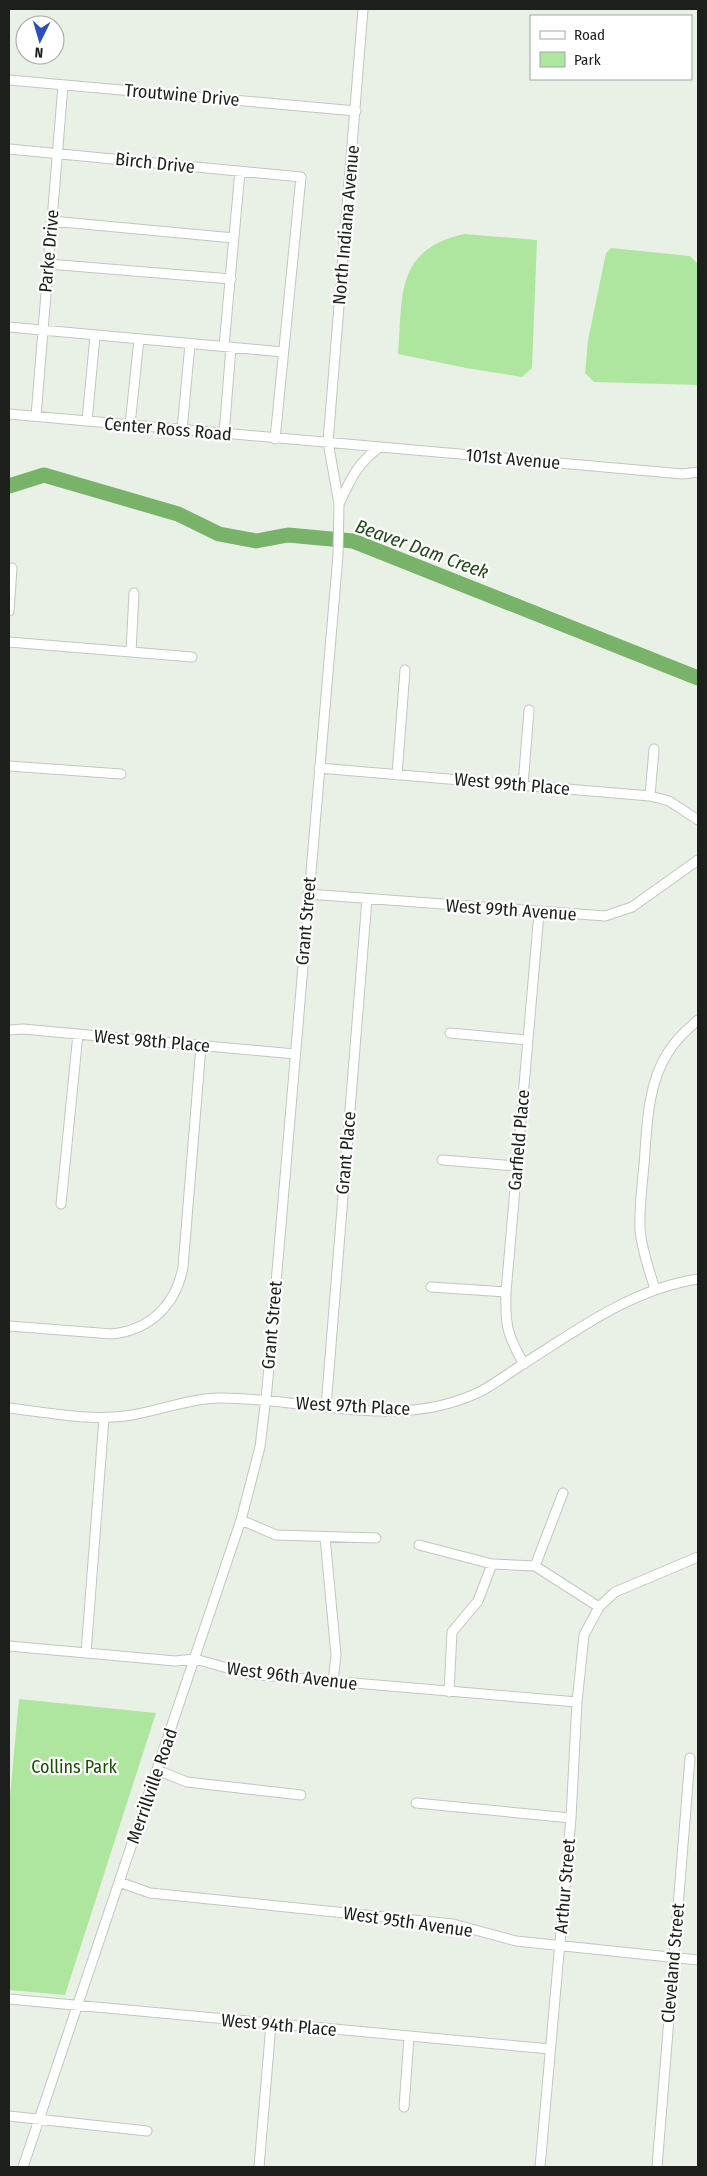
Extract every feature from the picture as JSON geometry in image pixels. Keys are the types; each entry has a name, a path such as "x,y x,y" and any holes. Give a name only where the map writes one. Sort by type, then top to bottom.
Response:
{"street":[{"name":"North Indiana Avenue","path":"328,442 363,9"},
{"name":"Troutwine Drive","path":"9,80 356,111"},
{"name":"Parke Drive","path":"36,416 63,85"},
{"name":"Birch Drive","path":"9,149 301,177 283,352"},
{"path":"224,434 231,279 240,171"},
{"path":"52,221 234,238"},
{"path":"48,264 231,279"},
{"path":"9,327 283,352 275,439"},
{"path":"87,421 95,336"},
{"path":"130,426 139,339"},
{"path":"182,430 190,344"},
{"name":"Center Ross Road","path":"9,414 275,439 328,442"},
{"name":"101st Avenue","path":"328,442 683,474 698,472"},
{"name":"Grant Street","path":"266,1402 338,555 339,504 328,442"},
{"path":"339,504 353,473 365,457 380,447"},
{"path":"9,610 12,568"},
{"path":"131,652 134,593"},
{"path":"9,642 192,657"},
{"path":"397,774 406,670"},
{"path":"523,785 529,710"},
{"path":"650,796 654,749"},
{"path":"9,766 121,774"},
{"name":"West 99th Place","path":"319,768 650,796 669,801 698,820"},
{"name":"West 99th Avenue","path":"308,894 539,913 605,916 632,907 698,860"},
{"name":"Grant Place","path":"326,1407 367,899"},
{"name":"Garfield Place","path":"524,1364 510,1339 506,1319 506,1292 539,913"},
{"path":"655,1289 644,1254 640,1230 640,1206 649,1107 658,1071 667,1054 680,1035 698,1020"},
{"name":"West 98th Place","path":"9,1030 23,1029 295,1054"},
{"path":"450,1033 527,1040"},
{"path":"61,1204 78,1034"},
{"path":"9,1326 112,1334 127,1332 141,1327 156,1317 172,1299 178,1289 183,1268 201,1046"},
{"path":"442,1160 517,1166"},
{"name":"West 97th Place","path":"9,1408 104,1418 126,1416 206,1398 394,1411 431,1408 476,1394 621,1304 655,1289 698,1279"},
{"path":"431,1287 506,1292"},
{"name":"Merrillville Road","path":"23,2167 41,2119 77,2005 241,1520 260,1448 266,1402"},
{"path":"86,1653 104,1418"},
{"path":"535,1566 563,1493"},
{"path":"241,1520 276,1534 376,1538"},
{"path":"325,1537 336,1655 333,1682"},
{"path":"419,1545 492,1564 535,1566 599,1607 615,1592 698,1557"},
{"path":"449,1692 452,1632 478,1601 492,1564"},
{"name":"Arthur Street","path":"540,2167 571,1818 577,1702 584,1636 599,1607"},
{"name":"West 96th Avenue","path":"9,1646 175,1661 195,1659 249,1674 577,1702"},
{"name":"Cleveland Street","path":"657,2167 690,1758"},
{"path":"157,1770 187,1782 301,1794"},
{"path":"416,1803 571,1818"},
{"name":"West 95th Avenue","path":"119,1882 150,1893 453,1924 516,1941 698,1960"},
{"name":"West 94th Place","path":"9,1999 550,2049"},
{"path":"259,2167 271,2024"},
{"path":"404,2107 410,2037"},
{"path":"9,2116 147,2131"}],"green space":[{"path":"464,234 537,240 532,368 522,377 398,354 403,295 407,278 414,264 425,251 441,241"},
{"path":"611,248 690,256 698,264 698,385 594,382 585,373 588,340 606,253"},
{"name":"Collins Park","path":"19,1699 156,1713 65,1995 9,1990 9,1807"}],"waterway":[{"name":"Beaver Dam Creek","path":"9,486 44,475 178,514 219,534 256,541 288,535 353,541 698,678"}]}
